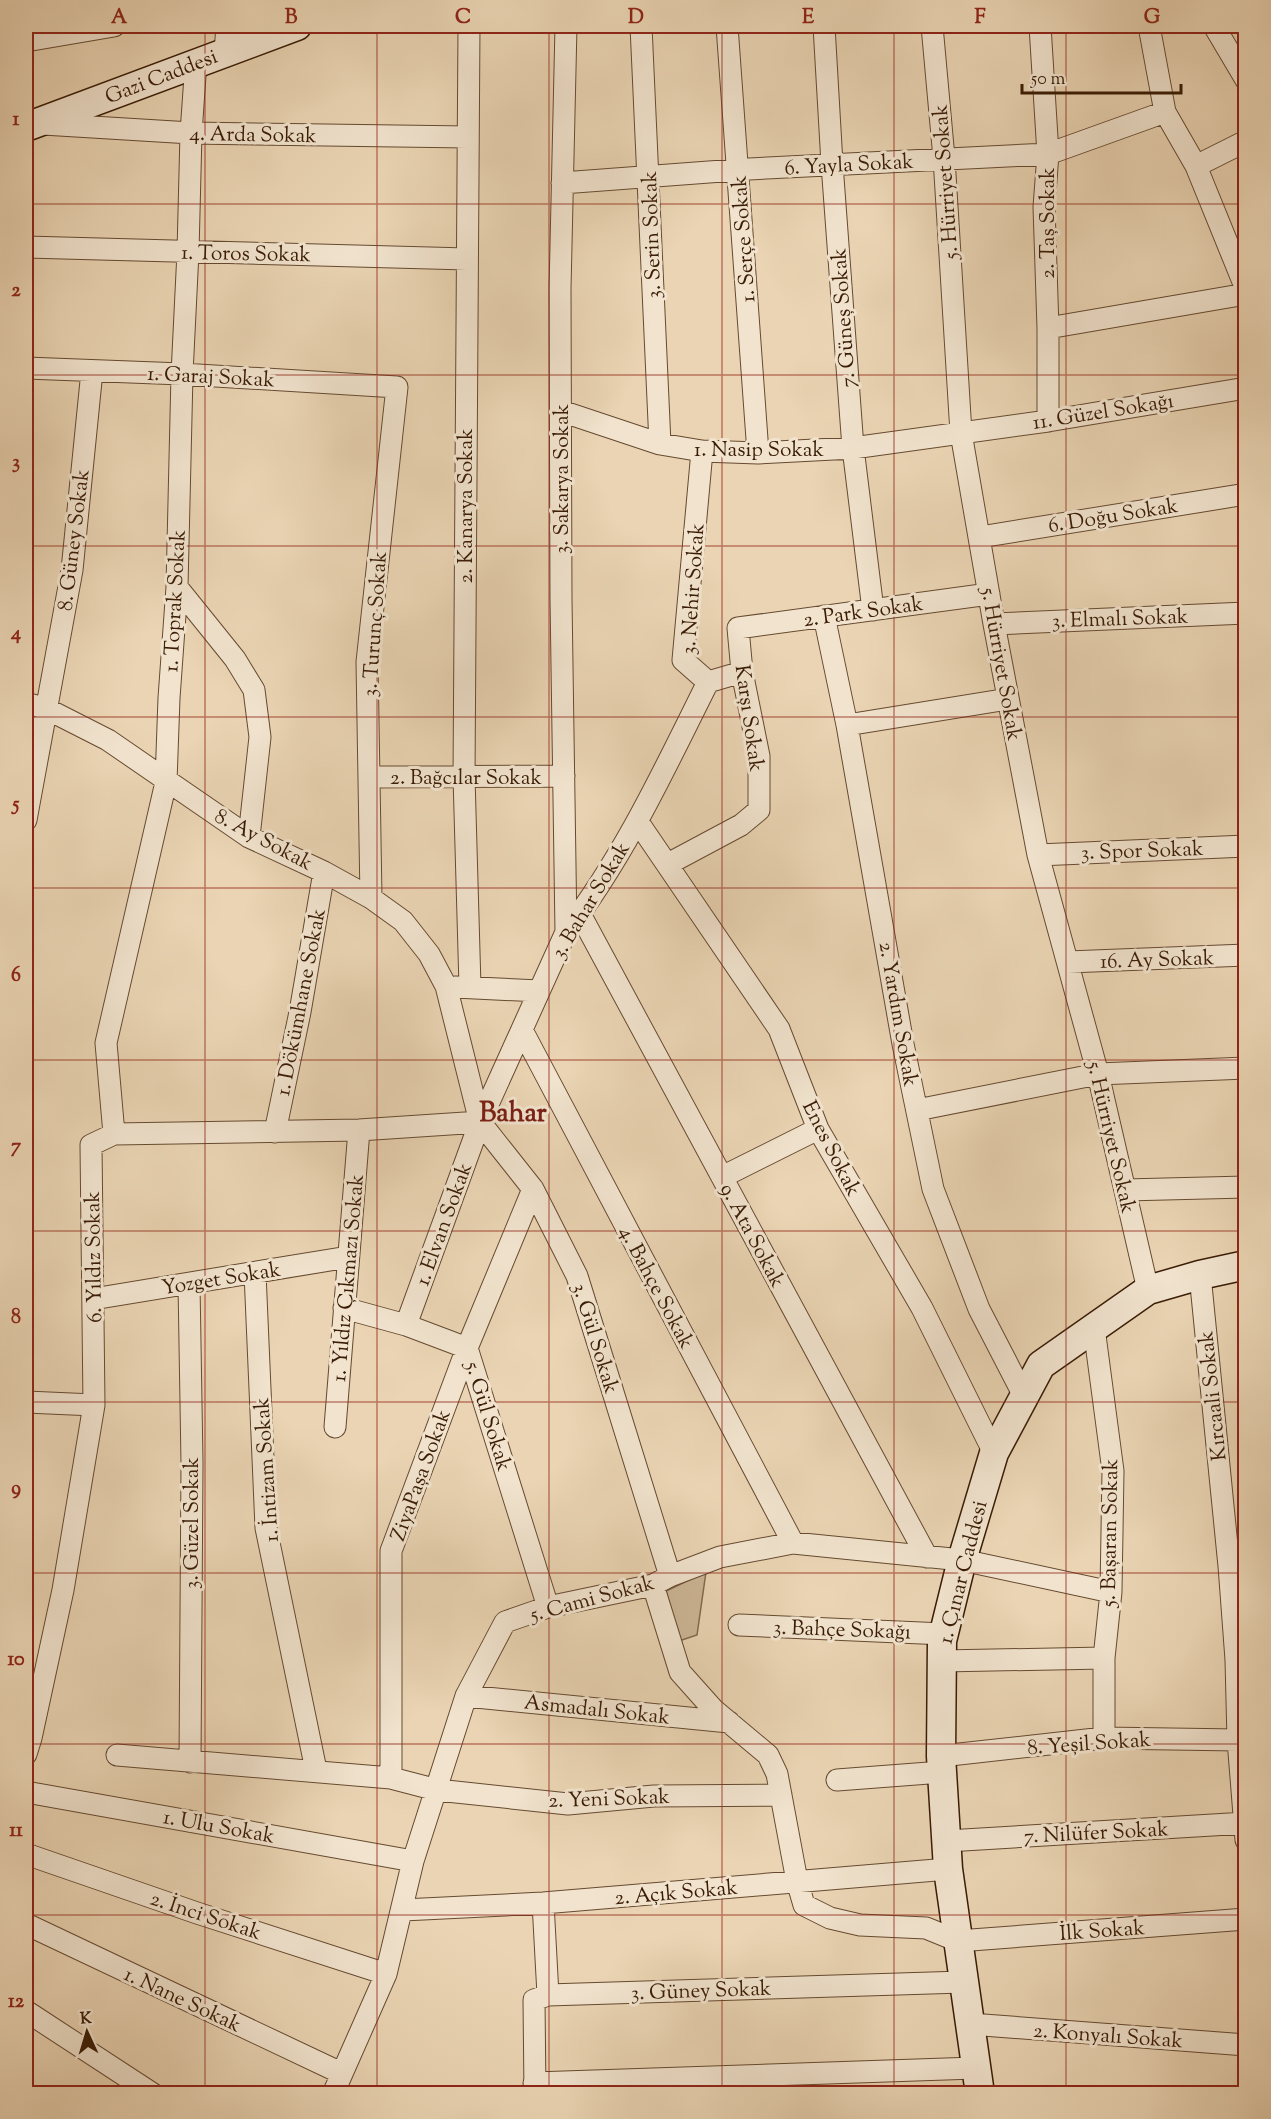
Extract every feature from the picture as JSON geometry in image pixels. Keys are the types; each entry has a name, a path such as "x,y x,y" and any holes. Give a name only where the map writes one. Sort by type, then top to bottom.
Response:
{"main road":[{"name":"Gazi Caddesi","path":"32,125 196,62 226,39 297,26"},
{"name":"1. Çınar Caddesi","path":"977,2081 948,1869 942,1764 943,1647 962,1560 994,1453 1041,1365 1148,1290 1245,1265"}],"street":[{"path":"26,41 114,26"},
{"name":"2. Kanarya Sokak","path":"469,26 464,777 470,987"},
{"name":"3. Sakarya Sokak","path":"566,26 562,183 561,411 566,932"},
{"name":"3. Serin Sokak","path":"641,26 660,444"},
{"name":"1. Serçe Sokak","path":"728,26 758,453"},
{"name":"7. Güneş Sokak","path":"824,26 853,448 873,610"},
{"name":"5. Hürriyet Sokak","path":"932,26 944,158 961,433 994,624 1038,855 1098,1074 1148,1290"},
{"name":"2. Taş Sokak","path":"1040,26 1047,154 1044,207 1048,420"},
{"path":"1149,26 1164,112 1196,166 1245,289"},
{"path":"1214,26 1245,80"},
{"name":"1. Toprak Sokak","path":"114,1134 106,1043 166,782 177,587 182,374 196,62"},
{"name":"6. Yayla Sokak","path":"562,183 832,164 1047,154 1164,112"},
{"name":"4. Arda Sokak","path":"32,125 191,134 468,137"},
{"path":"1196,166 1245,141"},
{"name":"1. Toros Sokak","path":"26,247 467,259"},
{"path":"1048,328 1245,294"},
{"name":"1. Garaj Sokak","path":"26,368 182,374 397,387"},
{"name":"8. Güney Sokak","path":"26,820 72,570 92,371"},
{"name":"3. Turunç Sokak","path":"371,898 367,662 397,387"},
{"name":"11. Güzel Sokağı","path":"961,433 1245,388"},
{"name":"1. Nasip Sokak","path":"561,411 660,444 702,451 758,453 853,448 961,433"},
{"name":"3. Nehir Sokak","path":"702,451 683,660 708,682 742,672"},
{"name":"6. Doğu Sokak","path":"980,537 1245,494"},
{"path":"177,587 235,659 254,690 260,737 249,837"},
{"name":"2. Park Sokak","path":"738,628 989,594"},
{"name":"3. Elmalı Sokak","path":"994,624 1245,613"},
{"name":"2. Yardım Sokak","path":"824,616 933,1189 979,1309 1024,1396"},
{"name":"Karşı Sokak","path":"668,864 741,825 759,810 759,756 742,672 738,628"},
{"name":"3. Bahar Sokak","path":"480,1122 566,932 580,914 638,822 708,682"},
{"path":"846,725 1008,699"},
{"name":"8. Ay Sokak","path":"26,703 47,709 108,740 249,837 324,872 371,898 403,921 429,954 446,986 480,1122"},
{"name":"2. Bağcılar Sokak","path":"369,777 564,776"},
{"name":"Enes Sokak","path":"638,822 779,1029 818,1130 922,1308 994,1453"},
{"name":"3. Spor Sokak","path":"1038,855 1245,846"},
{"name":"1. Dökümhane Sokak","path":"275,1131 300,1012 324,872"},
{"name":"9. Ata Sokak","path":"580,914 927,1557"},
{"name":"16. Ay Sokak","path":"1068,962 1245,955"},
{"path":"446,986 539,991"},
{"name":"4. Bahçe Sokak","path":"522,1030 793,1543"},
{"path":"917,1110 1098,1074 1245,1068"},
{"path":"114,1134 358,1130 480,1122"},
{"name":"3. Gül Sokak","path":"480,1122 533,1189 577,1276 662,1580 680,1672 713,1709 768,1755 777,1774 796,1881 804,1905 830,1918 860,1924 926,1928 958,1941"},
{"name":"1. Elvan Sokak","path":"406,1325 480,1122"},
{"name":"1. Yıldız Çıkmazı Sokak","path":"335,1427 358,1130"},
{"path":"722,1177 818,1130"},
{"name":"6. Yıldız Sokak","path":"26,1754 63,1590 94,1405 91,1145 114,1134"},
{"path":"1125,1190 1245,1187"},
{"name":"ZiyaPaşa Sokak","path":"391,1778 391,1551 467,1348 533,1189"},
{"name":"Yozget Sokak","path":"93,1299 348,1257"},
{"name":"1. İntizam Sokak","path":"255,1273 267,1528 316,1770"},
{"name":"Kırcaali Sokak","path":"1200,1275 1237,1567 1241,1661 1238,1740 1245,1828"},
{"name":"3. Güzel Sokak","path":"189,1284 192,1463 190,1762"},
{"name":"5. Gül Sokak","path":"344,1308 406,1325 467,1348 548,1607"},
{"name":"5. Başaran Sokak","path":"1094,1328 1113,1471 1111,1592 1104,1658 1104,1738"},
{"path":"26,1402 94,1405"},
{"name":"5. Cami Sokak","path":"333,2094 387,1974 413,1861 466,1696 505,1622 548,1607 662,1580 720,1557 793,1543 962,1560 1111,1592"},
{"name":"3. Bahçe Sokağı","path":"739,1625 943,1647 1104,1658"},
{"name":"Asmadalı Sokak","path":"466,1696 729,1722"},
{"name":"8. Yeşil Sokak","path":"837,1780 1104,1738 1238,1740"},
{"path":"117,1755 391,1778 437,1790"},
{"name":"2. Yeni Sokak","path":"437,1790 568,1804 654,1796 781,1795"},
{"name":"1. Ulu Sokak","path":"26,1792 413,1861"},
{"name":"7. Nilüfer Sokak","path":"946,1841 1245,1828"},
{"name":"2. İnci Sokak","path":"26,1854 197,1913 387,1974"},
{"name":"2. Açık Sokak","path":"403,1910 543,1903 948,1869"},
{"path":"543,1903 548,1995 534,2000 535,2088 977,2081"},
{"name":"İlk Sokak","path":"958,1941 1245,1919"},
{"name":"1. Nane Sokak","path":"26,1924 341,2073"},
{"name":"3. Güney Sokak","path":"548,1995 963,1982"},
{"path":"26,2011 153,2094"},
{"name":"2. Konyalı Sokak","path":"970,2024 1245,2045"}],"shaded area":[{"path":"706,1572 697,1635 679,1641 666,1591"}],"district":[{"name":"Bahar","path":"513,1112"}]}
